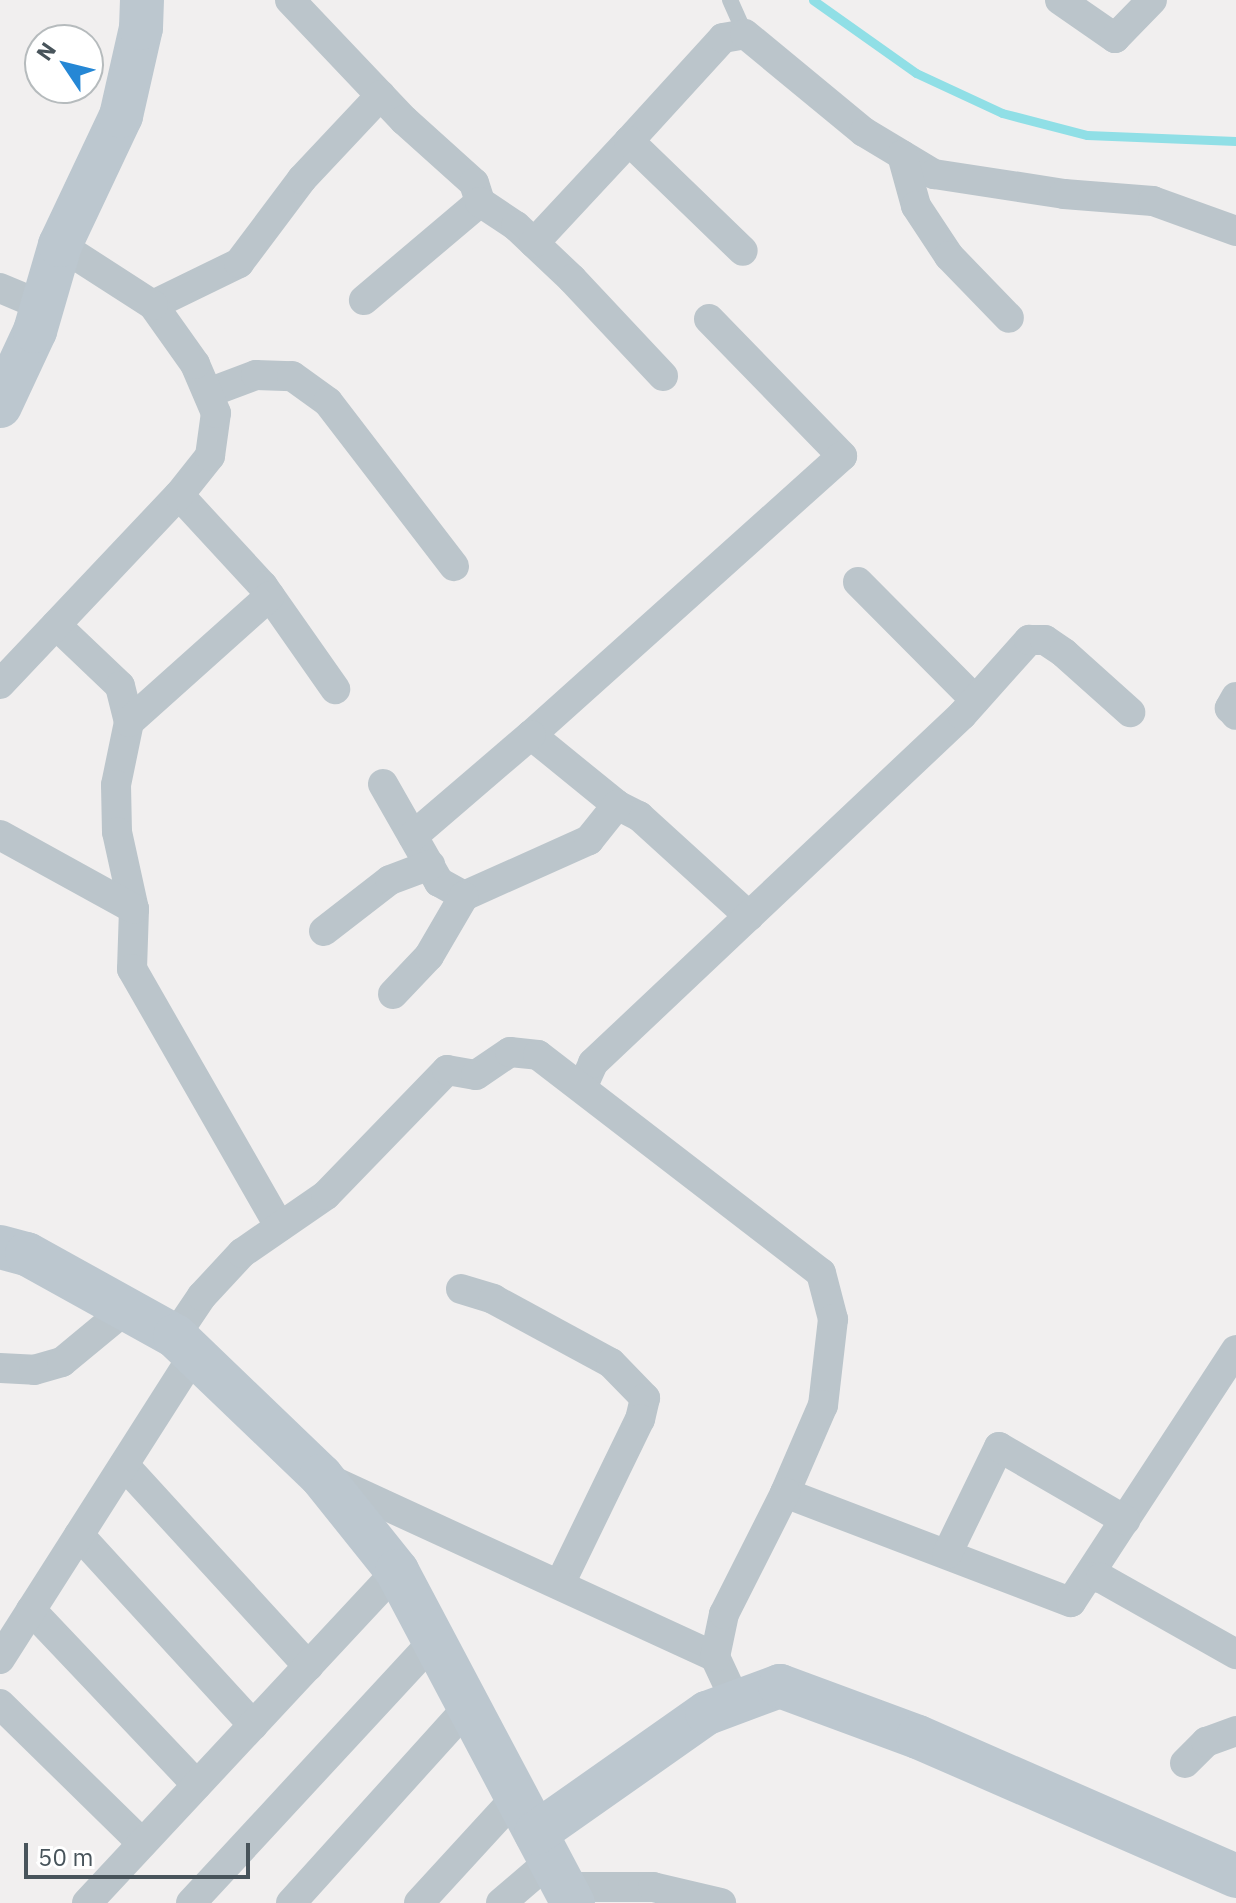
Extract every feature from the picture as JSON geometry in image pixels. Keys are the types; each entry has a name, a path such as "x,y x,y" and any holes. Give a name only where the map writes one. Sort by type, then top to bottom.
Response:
{"street":[{"path":"0,406 35,331 19,296 60,245 121,116 141,28 142,0"},
{"path":"290,0 381,95 474,183 480,202 534,243 663,376"},
{"path":"1060,0 1115,38 1152,0"},
{"path":"534,243 723,38 745,34 864,132 934,174 1064,194 1153,201 1236,231"},
{"path":"153,305 239,263 302,179 381,95"},
{"path":"629,141 743,251"},
{"path":"902,155 916,206 949,256 1009,318"},
{"path":"364,300 480,202"},
{"path":"0,684 179,495 210,456 216,413 195,364 153,305 60,245"},
{"path":"413,836 531,735 842,456 709,319"},
{"path":"208,393 256,375 292,376 328,402 454,566"},
{"path":"179,495 270,596 335,689"},
{"path":"858,582 975,700"},
{"path":"129,722 270,596"},
{"path":"56,625 120,686 129,722 116,785 117,832 134,909 132,969 280,1227"},
{"path":"582,1088 593,1063 975,700 1029,640 1045,640 1130,712"},
{"path":"1236,697 1230,708 1236,715"},
{"path":"531,735 617,805 639,816 749,916"},
{"path":"383,784 439,882 464,896"},
{"path":"393,994 429,956 464,896 589,840 617,805"},
{"path":"0,835 134,909"},
{"path":"324,931 390,880 430,865"},
{"path":"0,1659 124,1465 185,1345 202,1296 242,1253 326,1195 447,1070 476,1075 510,1052 538,1055 821,1273 833,1319 823,1405 785,1493 724,1614 715,1657 736,1702"},
{"path":"0,1247 27,1254 185,1345 321,1476 397,1571 548,1856"},
{"path":"461,1289 493,1299 611,1363 645,1398 640,1419 560,1584"},
{"path":"0,1368 34,1370 62,1362 126,1309"},
{"path":"785,1493 1071,1602 1236,1350"},
{"path":"947,1554 999,1447 1125,1520"},
{"path":"124,1465 308,1666"},
{"path":"321,1476 715,1657"},
{"path":"79,1535 253,1725"},
{"path":"87,1903 397,1571"},
{"path":"1088,1577 1101,1578 1236,1654"},
{"path":"31,1610 197,1785"},
{"path":"191,1903 434,1641"},
{"path":"501,1903 548,1856 707,1713 780,1686 918,1737 1236,1876"},
{"path":"0,1704 142,1843"},
{"path":"291,1903 469,1706"},
{"path":"1185,1763 1206,1742 1236,1731"},
{"path":"419,1903 548,1856 721,1903"}],"lane":[{"path":"730,0 745,34"}],"waterway":[{"path":"813,0 916,73 1002,113 1087,135 1236,141"}]}
